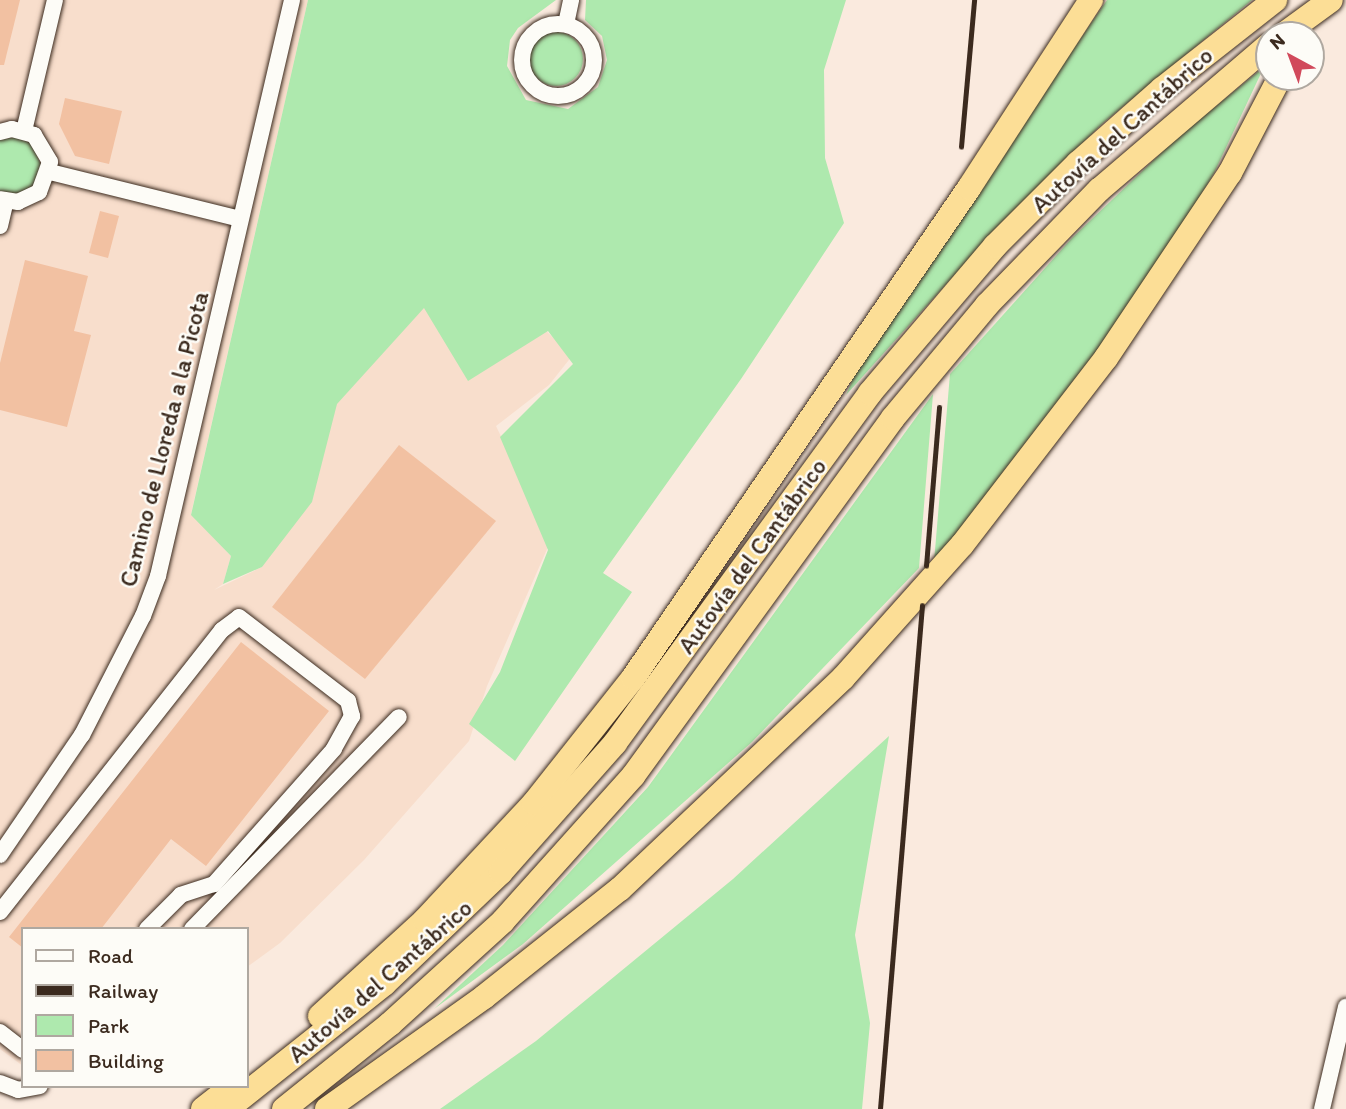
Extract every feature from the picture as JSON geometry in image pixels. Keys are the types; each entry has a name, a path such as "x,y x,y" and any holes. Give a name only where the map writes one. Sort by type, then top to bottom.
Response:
{"highway":[{"path":"1064,45 1082,0"},
{"path":"248,1074 308,1027 425,920 534,803 633,678 1064,45 1091,0"},
{"name":"Autovía del Cantábrico","path":"227,1109 384,984 501,872 615,743 870,393 995,246 1079,163 1161,89 1275,0"},
{"path":"1307,21 1316,0"},
{"path":"1302,21 1331,0"},
{"name":"Autovía del Cantábrico","path":"284,1109 390,1024 503,920 633,776 893,418 987,305 1099,190 1255,57"},
{"path":"327,1109 484,997 620,890 842,678 962,545 1106,358 1230,173 1273,91"},
{"path":"203,1109 229,1088"}],"street":[{"path":"24,131 55,0"},
{"name":"Camino de Lloreda a la Picota","path":"0,855 82,735 143,615 158,576 292,0"},
{"path":"566,24 571,0"},
{"path":"566,24 587,37 594,61 592,73 576,91 551,96 540,92 524,75 522,52 526,41 543,26 566,24"},
{"path":"0,132 24,131 42,142 50,172 46,183 29,199 3,200 0,226"},
{"path":"50,172 240,219"},
{"path":"0,912 222,630 239,617 348,701 352,716 334,749 214,884 181,895 149,927"},
{"path":"194,927 399,717"},
{"path":"1322,1109 1346,1007"},
{"path":"0,1032 21,1048"},
{"path":"0,1083 18,1090 29,1088"}],"shaded area":[{"path":"0,0 308,0 191,514 231,556 223,584 214,590 262,567 333,394 422,302 540,325 572,356 549,385 496,426 551,540 487,686 469,741 364,860 280,943 248,966 248,927 21,927 21,1065 0,1049"}],"green space":[{"path":"308,0 556,0 518,28 510,40 507,66 526,100 568,109 598,87 607,60 602,36 585,20 586,0 846,0 824,70 825,158 844,223 741,379 603,573 632,592 515,761 469,724 500,672 548,550 500,437 573,364 548,331 468,381 424,308 337,404 312,502 262,567 223,584 231,556 191,515"},
{"path":"1107,0 1252,0 1103,123 1004,220 846,395 861,360"},
{"path":"556,32 575,40 583,59 575,78 556,86 537,78 529,59 537,40"},
{"path":"1255,74 1255,86 1214,173 1147,285 934,562 950,374 1072,238 1177,138"},
{"path":"14,137 31,143 42,167 35,185 19,194 0,191 0,140"},
{"path":"933,394 919,568 752,742 523,944 434,1009 503,945 648,787"},
{"path":"889,736 855,935 870,1023 862,1109 440,1109 536,1041 733,879"}],"building":[{"path":"0,0 20,0 4,65 0,65"},
{"path":"65,98 122,111 109,164 75,156 59,124"},
{"path":"100,211 119,216 108,258 89,253"},
{"path":"25,260 88,276 74,331 91,335 67,427 0,410 0,363"},
{"path":"399,445 496,521 365,679 272,607"},
{"path":"241,642 329,711 206,866 171,839 103,927 21,927 21,946 9,937"}],"railway":[{"path":"961,147 974,0"},
{"path":"926,566 939,408"},
{"path":"880,1109 922,606"}]}
